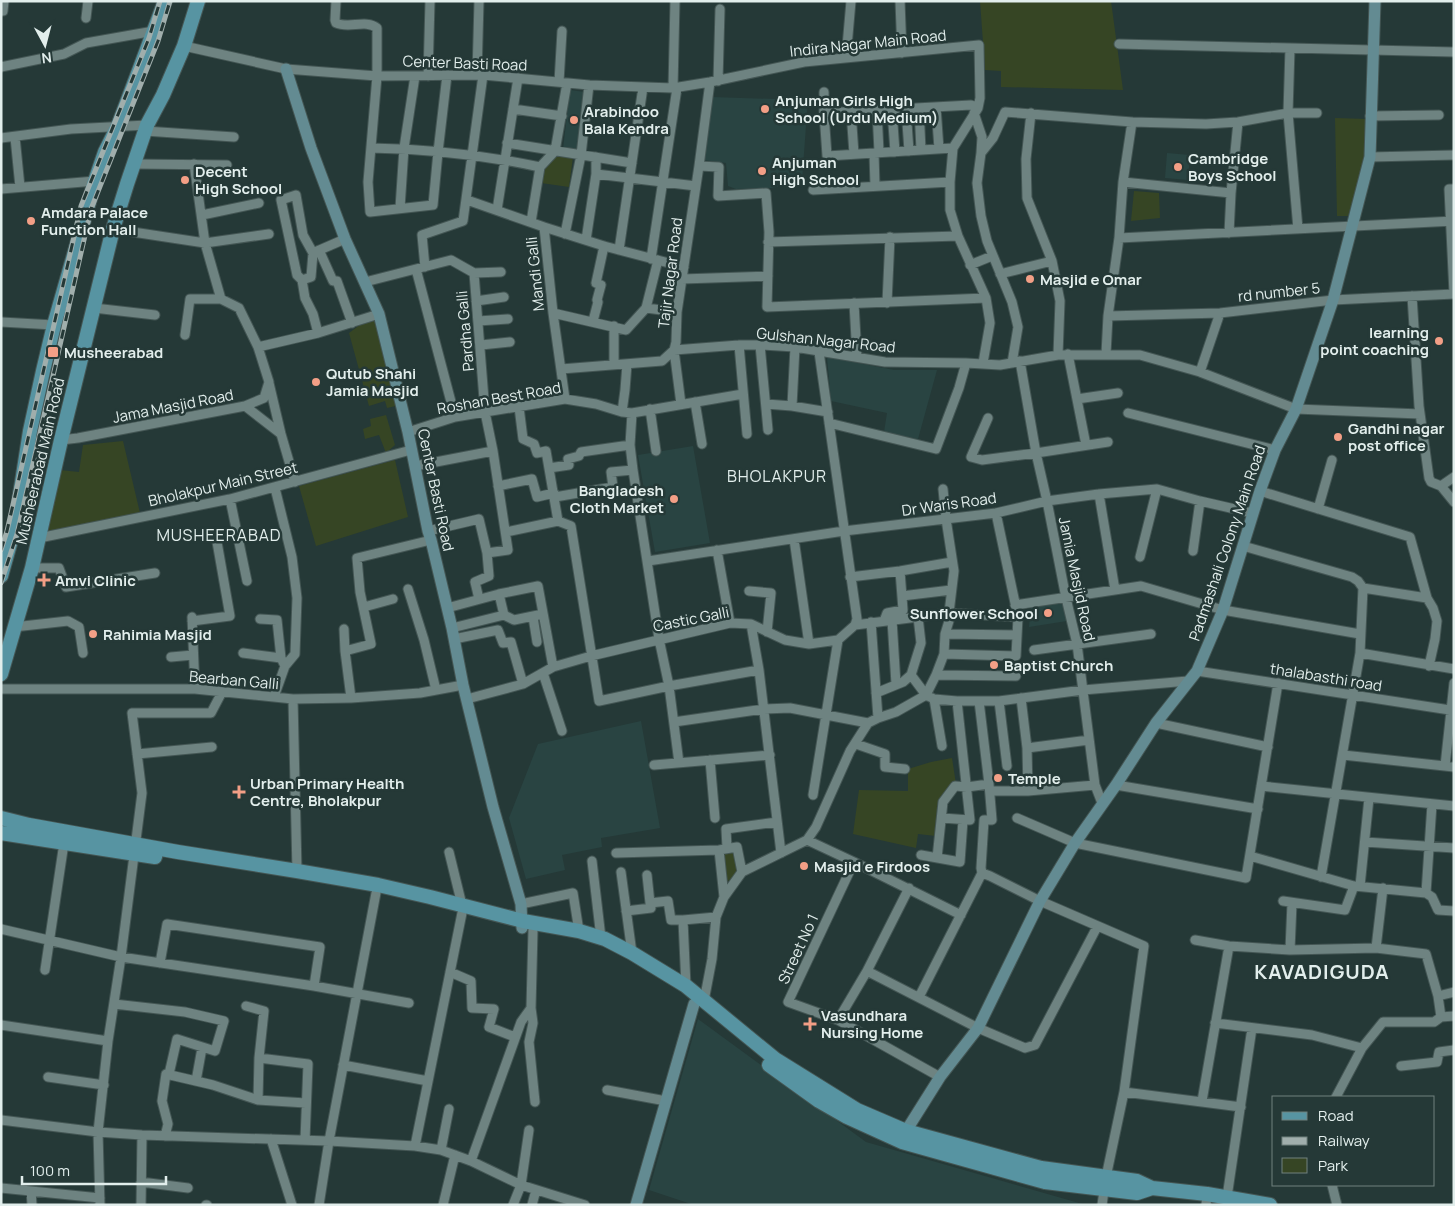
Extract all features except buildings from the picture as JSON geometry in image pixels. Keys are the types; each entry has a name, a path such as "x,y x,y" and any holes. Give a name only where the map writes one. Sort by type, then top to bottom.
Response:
{"main road":[{"name":"Musheerabad Main Road","path":"2,568 15,526 30,431 54,325 95,180 105,152 118,126 165,1"},
{"name":"Musheerabad Main Road","path":"1,674 9,632 32,568 61,440 113,229 146,128 163,95 184,46 198,1"},
{"path":"1,818 135,849 462,909"},
{"path":"1,833 64,843 216,859 378,885 580,940 629,960 699,1002"},
{"path":"526,926 579,931 601,938 632,953 686,986 716,1024 818,1101 847,1117 1031,1179 1045,1182 1106,1183 1136,1193 1152,1188 1206,1199 1227,1197 1270,1205"}],"street":[{"path":"1,11 3,11 4,1"},
{"path":"86,18 88,1"},
{"path":"336,1 334,20 336,23 340,25 368,24 374,25 377,28 377,76 368,182 370,212 433,205 447,75"},
{"path":"428,76 430,1"},
{"path":"455,417 420,268 422,235 463,222 480,75 479,1"},
{"path":"553,313 626,330 646,308 655,260 675,88 676,1"},
{"path":"846,58 851,1"},
{"path":"900,1 902,53"},
{"name":"Padmashali Colony Main Road","path":"904,1137 940,1077 978,1028 1040,901 1075,843 1116,785 1156,723 1197,670 1223,610 1252,513 1275,450 1296,409 1333,300 1370,157 1375,1"},
{"name":"Tajir Nagar Road","path":"561,369 662,361 674,350 677,312 714,82 720,9"},
{"path":"1,67 64,54 86,43 154,31"},
{"path":"531,222 540,167 555,150 562,116 562,31"},
{"path":"1119,44 1454,52"},
{"name":"Center Basti Road","path":"184,46 286,69 377,76 480,75 589,85 675,88"},
{"name":"Indira Nagar Main Road","path":"675,88 714,82 804,62 979,46 980,98 976,111"},
{"path":"1290,48 1288,113 1298,229"},
{"name":"Center Basti Road","path":"286,69 303,125 345,239 379,314 416,466 429,535 493,807 526,926"},
{"path":"400,208 404,148 415,76"},
{"path":"496,210 518,78"},
{"path":"565,234 581,155 589,85"},
{"path":"619,250 643,87"},
{"path":"824,92 827,156 953,148"},
{"path":"824,113 971,106 976,111 953,148 950,210 958,236 986,298 990,323 983,363"},
{"path":"936,107 939,149"},
{"path":"919,108 921,150"},
{"path":"513,109 562,116"},
{"path":"906,109 908,151"},
{"path":"892,110 895,152"},
{"path":"851,111 854,154"},
{"path":"875,186 877,111"},
{"name":"Jamia Masjid Road","path":"976,111 982,137 977,183 981,216 987,241 1012,302 1018,327 1016,362 1077,644 1095,785 1102,803"},
{"path":"980,153 993,138 1005,112 1132,122 1206,124 1238,122 1288,113 1317,113"},
{"path":"1030,113 1026,160 1027,198 1052,261 1060,301 1063,354 1077,399 1086,445"},
{"path":"1370,116 1439,115"},
{"path":"1106,354 1108,316 1119,238 1123,182 1132,122"},
{"path":"1229,233 1238,122"},
{"path":"1,138 118,126 234,137"},
{"path":"15,137 20,187"},
{"path":"507,143 632,163"},
{"path":"371,148 404,148 472,154 540,167"},
{"path":"1370,157 1454,155"},
{"path":"586,240 596,174 596,157"},
{"path":"135,164 227,164"},
{"path":"194,164 206,243 221,299"},
{"path":"699,166 718,167 718,196 766,193 768,242 767,308 986,298"},
{"path":"596,174 696,186"},
{"path":"1,189 95,180"},
{"path":"813,190 950,182"},
{"path":"1123,182 1231,193"},
{"path":"1454,188 1449,189 1454,294"},
{"path":"318,333 313,314 305,298 302,280 297,275 281,200 296,195 303,235 316,251 332,281 337,281 352,323"},
{"name":"Mandi Galli","path":"467,200 544,226 553,313 566,399"},
{"path":"202,215 259,203"},
{"path":"1119,238 1452,221"},
{"path":"544,226 604,246 684,267"},
{"path":"113,229 206,243 269,234"},
{"path":"288,238 303,235"},
{"path":"768,242 958,236"},
{"path":"887,303 890,237"},
{"path":"316,251 345,239"},
{"path":"592,321 602,285 596,283 604,246"},
{"path":"302,280 311,277 316,251"},
{"path":"970,265 992,256"},
{"name":"Pardha Galli","path":"420,268 451,260 474,273 485,412 506,532"},
{"path":"1000,274 1052,261"},
{"path":"365,282 420,268"},
{"path":"474,273 501,272"},
{"path":"682,279 768,276"},
{"name":"rd number 5","path":"1108,316 1220,313 1333,300 1454,294"},
{"path":"1412,296 1420,414 1428,478 1431,482 1441,486 1454,502"},
{"path":"476,301 504,297"},
{"path":"185,335 190,299 221,299 239,308 258,346 295,482"},
{"path":"854,303 857,357"},
{"path":"94,308 155,315"},
{"path":"646,308 677,312"},
{"path":"1200,372 1220,313"},
{"path":"258,346 318,333 379,314"},
{"path":"478,321 508,319"},
{"path":"1,322 54,325"},
{"path":"614,326 614,364"},
{"path":"480,345 510,342"},
{"path":"739,345 747,434"},
{"path":"760,345 768,430"},
{"name":"Gulshan Nagar Road","path":"674,350 760,345 795,347 885,362 983,363 1000,365 1063,354 1140,355 1200,372 1296,409 1420,414"},
{"path":"792,406 795,347"},
{"path":"674,350 681,404"},
{"path":"819,352 857,619 855,625"},
{"path":"829,423 936,449 959,388 966,363"},
{"path":"622,412 627,364"},
{"path":"245,406 264,398 269,382"},
{"path":"1077,399 1118,393"},
{"name":"Roshan Best Road","path":"408,432 455,417 566,399 632,413 743,394"},
{"path":"695,402 702,444"},
{"path":"766,404 828,412"},
{"name":"Jama Masjid Road","path":"61,440 245,406 281,434"},
{"path":"519,407 523,440 534,444 537,453 546,451 558,521"},
{"path":"650,410 656,451"},
{"path":"632,413 630,445 633,470 680,763"},
{"path":"1128,413 1275,450"},
{"path":"988,418 970,457 982,460 1108,442"},
{"path":"549,468 569,465 568,459 579,456 580,452 630,445"},
{"name":"Bholakpur Main Street","path":"38,538 230,499 411,450"},
{"path":"416,466 493,450"},
{"path":"1318,509 1332,460"},
{"path":"498,486 532,479 537,496 554,495 612,487 611,472 633,470"},
{"path":"1441,486 1454,477"},
{"path":"243,653 283,662 295,654 297,598 292,558 275,488"},
{"path":"930,697 944,654 954,571 943,489"},
{"path":"1140,556 1157,489"},
{"name":"Dr Waris Road","path":"648,561 844,531 996,513 1047,500 1157,489 1252,513"},
{"path":"1260,491 1410,537 1426,598 1433,608 1437,622 1429,666"},
{"path":"1099,494 1115,590"},
{"path":"230,499 247,582"},
{"path":"1193,551 1200,501"},
{"path":"944,654 1016,656 1018,617 996,513"},
{"path":"345,651 371,644 360,592 357,558 479,519 487,553 489,576 475,582 480,599"},
{"path":"487,553 508,550 506,532 558,521 571,526 598,702 669,686 759,670"},
{"path":"794,539 809,644"},
{"path":"194,689 192,618 230,616 217,542"},
{"path":"1243,546 1352,576 1363,588 1360,654 1321,877"},
{"path":"717,550 730,623"},
{"path":"850,577 952,562"},
{"path":"32,568 59,568 66,588 154,573"},
{"path":"896,684 887,613 903,610 900,571"},
{"path":"447,608 538,586 553,667"},
{"path":"1015,605 1141,586 1223,610 1360,634"},
{"path":"1363,588 1426,598"},
{"path":"408,589 424,640 436,690"},
{"path":"902,596 951,590"},
{"path":"749,591 771,593 767,632"},
{"path":"499,594 504,615"},
{"path":"364,607 393,599"},
{"path":"813,794 838,640 855,625 949,613 1018,617"},
{"path":"452,628 504,615 514,620 543,614"},
{"path":"533,617 537,642"},
{"path":"876,693 903,682 911,674 920,643 918,617"},
{"path":"260,619 277,620 283,662 274,697"},
{"path":"9,632 68,621 79,627 83,653"},
{"path":"870,622 878,718"},
{"name":"Castic Galli","path":"467,698 523,684 553,667 591,656 730,623 751,624 785,640 809,644 838,640"},
{"path":"751,624 759,670 781,852"},
{"path":"344,629 351,698"},
{"path":"454,639 498,630 503,643 511,642 523,684"},
{"path":"946,634 1017,635"},
{"path":"1034,650 1151,634"},
{"path":"1360,654 1454,669"},
{"path":"170,657 193,655"},
{"name":"thalabasthi road","path":"1197,670 1450,710"},
{"path":"543,673 562,732"},
{"path":"911,674 930,697 942,746"},
{"path":"936,675 1016,676"},
{"path":"637,1204 666,1101 712,959 716,917 724,896 742,872 807,840 816,827 850,751 868,723 930,697 957,701 999,700 1083,690 1188,682"},
{"path":"1016,818 1075,843 1246,878 1278,683"},
{"path":"1343,755 1449,767 1450,710 1454,683"},
{"name":"Bearban Galli","path":"1,689 194,689 293,699 351,698 436,690 464,685"},
{"path":"1,1188 100,1201 98,1132 108,1041 142,793 132,713 211,714 222,692"},
{"path":"1021,698 1027,748 1028,791"},
{"path":"293,699 297,871"},
{"path":"999,700 1007,766"},
{"path":"942,818 970,820 957,701"},
{"path":"919,997 982,873 984,820 992,820 979,701"},
{"path":"674,722 764,709 790,708 868,723"},
{"path":"1156,723 1268,747"},
{"path":"1027,748 1090,740"},
{"path":"856,744 885,754 885,767 905,769"},
{"path":"137,754 212,747"},
{"path":"654,765 770,755"},
{"path":"710,760 715,818"},
{"path":"937,858 943,802 954,786 1028,791 1095,785"},
{"path":"1116,785 1258,809"},
{"path":"1262,786 1454,806"},
{"path":"1290,950 1288,902 1345,910 1357,886 1366,842 1369,798"},
{"path":"1426,893 1432,804"},
{"path":"921,855 960,862 963,820"},
{"path":"724,896 723,849 726,829 777,822"},
{"path":"807,840 909,888 961,915"},
{"path":"1366,842 1454,848"},
{"path":"45,970 64,843"},
{"path":"616,853 737,847 742,872"},
{"path":"416,1146 462,909 449,852"},
{"path":"1250,856 1357,886 1426,893 1432,897 1438,910 1454,911"},
{"path":"592,861 601,938"},
{"name":"Street No 1","path":"854,862 788,1002 838,1020 940,1077"},
{"path":"620,872 632,953"},
{"path":"982,873 1040,901 1144,946 1124,1092 1102,1205"},
{"path":"626,911 651,908 647,875"},
{"path":"838,1020 867,972 909,888"},
{"path":"1376,948 1383,888"},
{"path":"319,1205 329,1140 376,893"},
{"path":"521,904 573,893 579,931"},
{"path":"650,903 668,901 671,920 716,917"},
{"path":"684,920 686,986"},
{"path":"160,962 167,924 311,945 320,947 314,986"},
{"path":"526,926 533,1023 529,1042 535,1102"},
{"path":"867,972 978,1028 1025,1048 1036,1045 1097,926"},
{"path":"1,930 121,957 314,986 409,1003"},
{"path":"1195,940 1229,946 1290,950 1376,948 1426,954 1438,996 1441,1017"},
{"path":"1202,1101 1229,946"},
{"path":"450,972 471,981 472,1008 494,1009 489,1027 515,1037"},
{"path":"1438,996 1454,992"},
{"path":"114,1004 185,1012 224,1021 215,1051 177,1039 169,1074 166,1074 162,1101 168,1124 166,1136"},
{"path":"246,1006 264,1011 259,1058 258,1100"},
{"path":"471,1161 515,1037 521,1022 531,1008"},
{"path":"1337,1096 1362,1048 1383,1022 1434,1022 1441,1017 1454,1016"},
{"path":"1215,1023 1312,1036 1362,1048"},
{"path":"1,1025 108,1041"},
{"path":"1227,1197 1252,1028"},
{"path":"196,1081 202,1048"},
{"path":"1401,1066 1437,1062 1439,1052 1454,1050"},
{"path":"259,1058 308,1064 305,1140"},
{"path":"344,1065 428,1081"},
{"path":"169,1074 213,1085 258,1100 306,1103"},
{"path":"48,1077 104,1085"},
{"path":"607,1090 666,1101"},
{"path":"1124,1092 1241,1106"},
{"path":"441,1150 449,1110"},
{"path":"1,1120 98,1132 142,1135 329,1140 416,1146 441,1150 471,1161 521,1185 562,1201 585,1205"},
{"path":"513,1205 521,1185 530,1130"},
{"path":"141,1205 142,1135"},
{"path":"271,1139 292,1205"},
{"path":"443,1205 455,1155"},
{"path":"141,1182 188,1188"},
{"path":"1332,1186 1336,1205"},
{"path":"532,1205 536,1190"},
{"path":"32,1191 32,1205"}],"shaded area":[{"name":"Arabindoo Bala Kendra","path":"570,90 585,92 578,150 563,149"},
{"name":"Anjuman High School","path":"711,97 806,100 807,112 802,181 773,188 736,189 728,186 726,163 703,160"},
{"name":"Cambridge Boys School","path":"1167,153 1190,155 1188,180 1165,178"},
{"path":"827,357 894,370 937,370 918,439 884,432 887,413 831,401"},
{"name":"Bangladesh Cloth Market","path":"693,446 710,543 655,552 638,455"},
{"name":"Sunflower School","path":"1063,600 1067,621 1029,627 1031,605"},
{"path":"641,721 660,828 601,838 602,847 562,855 565,870 526,879 509,818 538,744"},
{"path":"698,1019 866,1142 1086,1205 694,1205 649,1190"}],"green space":[{"path":"980,1 1111,1 1123,90 1001,87 1001,71 985,70"},
{"path":"1335,118 1367,119 1366,160 1348,216 1337,216"},
{"path":"555,154 573,157 569,187 541,183 544,166"},
{"path":"1134,191 1159,193 1160,218 1131,221"},
{"path":"374,320 400,405 387,408 385,401 369,406 349,333 361,324"},
{"path":"386,415 395,445 386,453 379,435 365,439 363,429 371,426 370,419"},
{"path":"123,441 140,513 49,533 39,528 50,469 79,472 83,445"},
{"path":"395,460 408,517 316,546 299,486"},
{"path":"952,758 956,784 945,792 936,836 918,834 916,848 853,834 859,790 908,791 908,769"},
{"path":"736,850 739,871 727,882 724,851"}],"railway":[{"path":"1,550 7,531 81,206 149,38 160,1"},
{"path":"1,583 17,534 91,209 158,41 170,1"}],"place":[{"name":"Anjuman Girls High School (Urdu Medium)","path":"765,109"},
{"name":"Arabindoo Bala Kendra","path":"574,120"},
{"name":"Cambridge Boys School","path":"1178,167"},
{"name":"Anjuman High School","path":"762,171"},
{"name":"Decent High School","path":"185,180"},
{"name":"Amdara Palace Function Hall","path":"31,221"},
{"name":"Masjid e Omar","path":"1030,279"},
{"name":"learning point coaching","path":"1439,341"},
{"name":"Musheerabad","path":"53,352"},
{"name":"Qutub Shahi Jamia Masjid","path":"316,382"},
{"name":"Gandhi nagar post office","path":"1338,437"},
{"name":"Bangladesh Cloth Market","path":"674,499"},
{"name":"Amvi Clinic","path":"44,580"},
{"name":"Sunflower School","path":"1048,613"},
{"name":"Rahimia Masjid","path":"93,634"},
{"name":"Baptist Church","path":"994,665"},
{"name":"Temple","path":"998,778"},
{"name":"Urban Primary Health Centre, Bholakpur","path":"239,792"},
{"name":"Masjid e Firdoos","path":"804,866"},
{"name":"Vasundhara Nursing Home","path":"810,1024"}],"district":[{"name":"BHOLAKPUR","path":"777,476"},
{"name":"MUSHEERABAD","path":"219,535"},
{"name":"KAVADIGUDA","path":"1322,971"}]}
